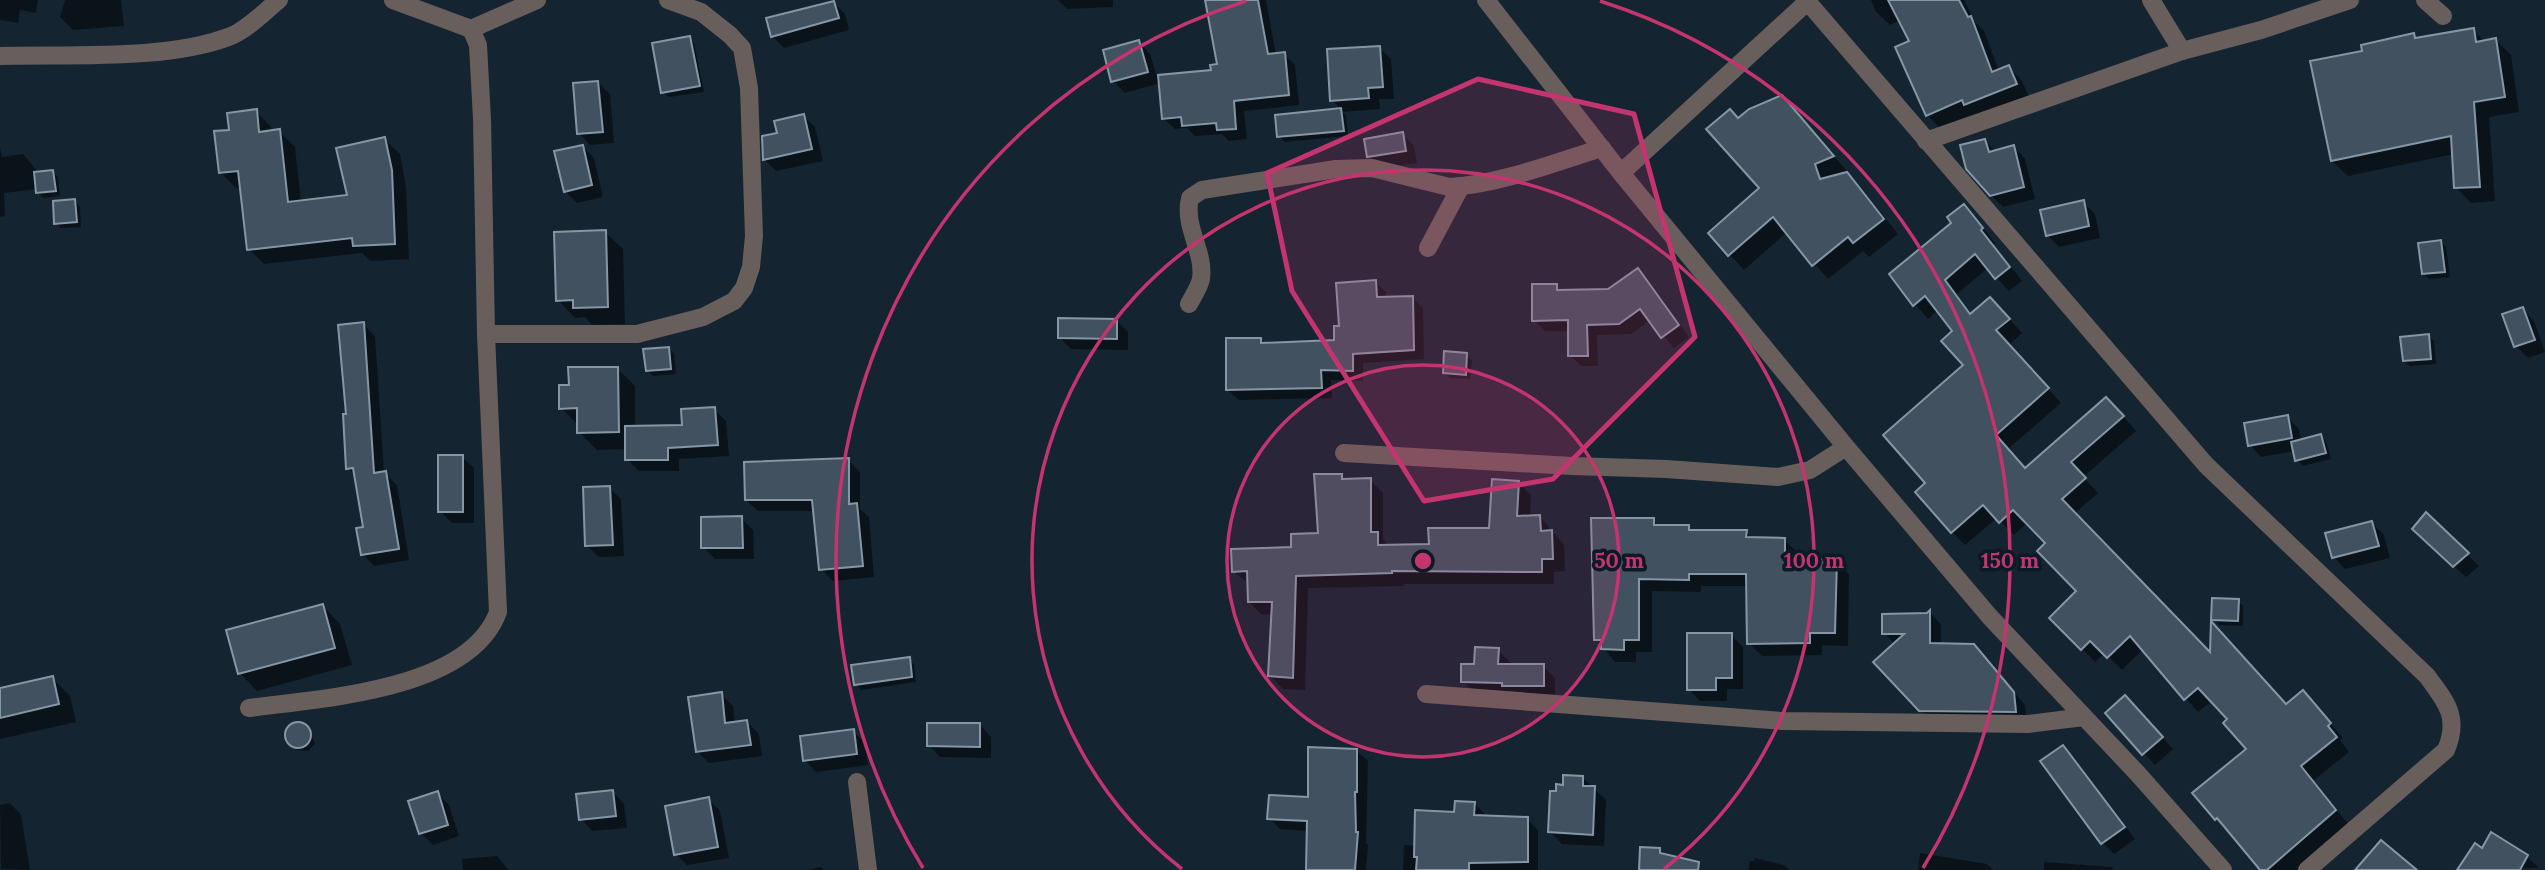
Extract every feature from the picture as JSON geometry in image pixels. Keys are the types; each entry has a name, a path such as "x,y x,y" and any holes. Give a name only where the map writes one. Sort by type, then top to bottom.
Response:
{"street":[{"path":"0,56 144,53 182,48 233,35 279,0"},
{"path":"393,0 471,29 537,0"},
{"path":"486,334 637,334 703,317 734,301 744,288 751,267 754,236 749,88 742,48 701,12 668,0"},
{"path":"1486,0 1621,173 1990,617 2223,870"},
{"path":"2151,0 2182,51"},
{"path":"1926,141 2182,51 2260,30 2350,0"},
{"path":"2425,0 2443,16"},
{"path":"1621,173 1806,1 2206,465 2427,676 2450,708 2452,736 2446,750 2307,870"},
{"path":"249,708 375,690 410,681 457,659 492,628 500,602 486,334 482,119 478,45 471,29"},
{"path":"1189,304 1200,283 1201,269 1188,206 1190,198 1202,190 1336,169 1372,168 1449,187 1461,186 1602,148"},
{"path":"1429,248 1461,186"},
{"path":"1344,453 1778,477 1810,470 1846,447"},
{"path":"1426,694 1782,721 2028,724 2084,717"},
{"path":"857,782 868,870"}],"highlighted area":[{"path":"1478,79 1634,114 1695,337 1553,479 1424,501 1292,291 1267,173"}],"building":[{"path":"1205,0 1258,0 1268,54 1285,52 1289,95 1234,101 1236,129 1217,130 1216,123 1182,126 1181,117 1162,119 1158,75 1211,70 1210,65 1217,64"},
{"path":"1888,0 1959,0 1968,17 1971,16 1992,72 2009,65 2017,84 1964,105 1962,100 1926,116 1895,47 1909,41"},
{"path":"834,1 839,18 771,37 766,18"},
{"path":"2474,28 2476,42 2496,38 2505,97 2474,102 2480,187 2454,188 2451,136 2331,161 2310,61 2362,51 2361,45 2414,33 2415,38"},
{"path":"690,36 700,86 661,93 652,43"},
{"path":"1139,40 1148,72 1111,82 1103,50"},
{"path":"1380,46 1383,87 1368,88 1369,98 1330,101 1327,49"},
{"path":"598,81 603,132 577,134 573,83"},
{"path":"1782,95 1834,156 1815,164 1820,179 1847,172 1884,219 1853,243 1848,237 1812,266 1773,217 1728,256 1708,233 1759,188 1706,129 1730,109 1738,118 1749,109"},
{"path":"1341,108 1344,131 1277,137 1275,115"},
{"path":"257,109 259,132 280,129 288,202 347,195 336,148 385,137 392,170 395,244 353,246 352,238 247,250 238,171 219,173 214,131 229,130 227,113"},
{"path":"804,114 812,149 763,160 762,136 777,133 774,121"},
{"path":"1403,132 1406,151 1367,157 1364,139"},
{"path":"1985,139 1989,152 2014,145 2024,187 1990,196 1966,169 1960,145"},
{"path":"583,145 592,185 564,192 554,151"},
{"path":"53,170 56,191 36,193 34,172"},
{"path":"75,199 77,222 54,224 53,201"},
{"path":"2084,200 2089,226 2046,236 2040,210"},
{"path":"1964,204 2010,267 1995,279 1975,254 1945,280 1970,314 1990,297 2010,319 1996,330 2049,388 1996,435 2025,468 2106,397 2124,416 2071,462 2086,478 2062,499 2210,652 2211,621 2286,704 2303,690 2331,723 2328,726 2337,737 2301,766 2336,810 2267,870 2260,870 2217,818 2215,820 2192,793 2246,749 2223,723 2227,719 2198,688 2184,700 2130,636 2107,658 2090,641 2081,650 2049,618 2076,591 2037,551 2045,543 2013,510 1999,523 1983,505 1951,533 1915,492 1925,483 1883,435 1963,365 1941,341 1952,331 1925,296 1913,306 1889,274 1951,223 1947,217"},
{"path":"606,230 608,307 573,308 573,300 556,301 554,232"},
{"path":"2441,240 2445,272 2422,274 2418,243"},
{"path":"1638,268 1679,325 1661,338 1640,309 1619,324 1587,325 1588,356 1568,356 1568,320 1532,321 1532,284 1557,284 1557,290 1608,289"},
{"path":"1376,280 1377,297 1413,296 1414,350 1353,354 1353,371 1321,370 1322,388 1226,390 1226,338 1261,338 1261,343 1334,340 1334,326 1339,326 1336,283"},
{"path":"2523,307 2535,340 2514,347 2502,314"},
{"path":"1058,318 1117,319 1117,339 1058,338"},
{"path":"364,322 374,473 386,471 399,549 361,555 356,528 363,527 353,468 346,469 343,414 346,414 338,325"},
{"path":"2429,334 2431,359 2403,361 2400,337"},
{"path":"669,347 671,369 646,371 643,349"},
{"path":"1444,351 1467,353 1466,375 1443,373"},
{"path":"568,367 618,367 619,432 577,433 577,408 559,409 559,385 569,385"},
{"path":"715,407 718,445 668,448 668,460 625,460 625,426 682,425 681,409"},
{"path":"2288,415 2292,438 2248,446 2244,423"},
{"path":"2321,434 2326,453 2295,461 2291,442"},
{"path":"438,455 463,455 463,512 438,512"},
{"path":"849,458 849,504 857,503 863,566 819,570 812,500 745,500 744,462"},
{"path":"1314,474 1342,474 1342,479 1371,478 1371,532 1378,532 1378,545 1429,544 1428,528 1489,528 1492,479 1519,481 1517,516 1540,515 1541,531 1552,530 1553,559 1542,559 1542,572 1392,571 1296,576 1293,678 1268,676 1272,602 1248,602 1247,571 1232,572 1231,549 1291,547 1291,534 1318,533"},
{"path":"610,486 613,545 585,546 583,487"},
{"path":"2426,512 2469,553 2453,567 2412,529"},
{"path":"742,516 743,548 701,548 701,517"},
{"path":"1591,518 1654,518 1654,525 1689,525 1689,530 1747,530 1746,537 1785,538 1785,559 1837,559 1835,633 1810,633 1810,643 1747,644 1746,574 1689,574 1689,580 1639,579 1639,640 1624,640 1624,650 1601,649 1601,640 1594,640"},
{"path":"2372,521 2379,546 2332,558 2325,533"},
{"path":"2212,598 2239,599 2238,621 2211,620"},
{"path":"323,604 335,648 238,674 226,630"},
{"path":"1930,610 1930,643 1974,644 2014,692 2016,712 1919,711 1873,662 1904,634 1882,634 1882,614 1927,613"},
{"path":"1687,633 1732,633 1732,678 1716,678 1716,690 1687,690"},
{"path":"1475,647 1499,648 1498,664 1544,664 1544,686 1461,682 1461,664 1474,664"},
{"path":"910,657 912,677 854,685 851,665"},
{"path":"53,676 59,704 0,718 0,688"},
{"path":"722,692 725,723 747,720 751,745 696,752 688,697"},
{"path":"2125,695 2163,737 2142,755 2105,713"},
{"path":"298,722 307,726 311,735 307,744 298,748 289,744 285,735 289,726"},
{"path":"927,723 980,723 980,747 927,746"},
{"path":"854,729 857,754 803,761 800,736"},
{"path":"2063,745 2125,827 2101,844 2040,761"},
{"path":"1308,747 1357,749 1355,792 1358,832 1355,870 1306,870 1307,821 1267,819 1269,795 1308,797"},
{"path":"1563,775 1583,776 1583,786 1595,786 1593,835 1548,832 1550,791 1556,791 1556,784 1563,785"},
{"path":"613,790 616,816 579,820 576,794"},
{"path":"438,791 448,825 419,834 408,801"},
{"path":"709,797 718,847 674,855 665,806"},
{"path":"1455,801 1475,802 1474,815 1528,817 1528,862 1469,863 1469,870 1416,870 1415,810 1454,812"},
{"path":"2491,832 2528,855 2520,870 2457,870 2475,843 2482,848"},
{"path":"2381,840 2417,870 2355,870"},
{"path":"1640,847 1660,848 1660,853 1699,862 1698,870 1639,870"}]}
